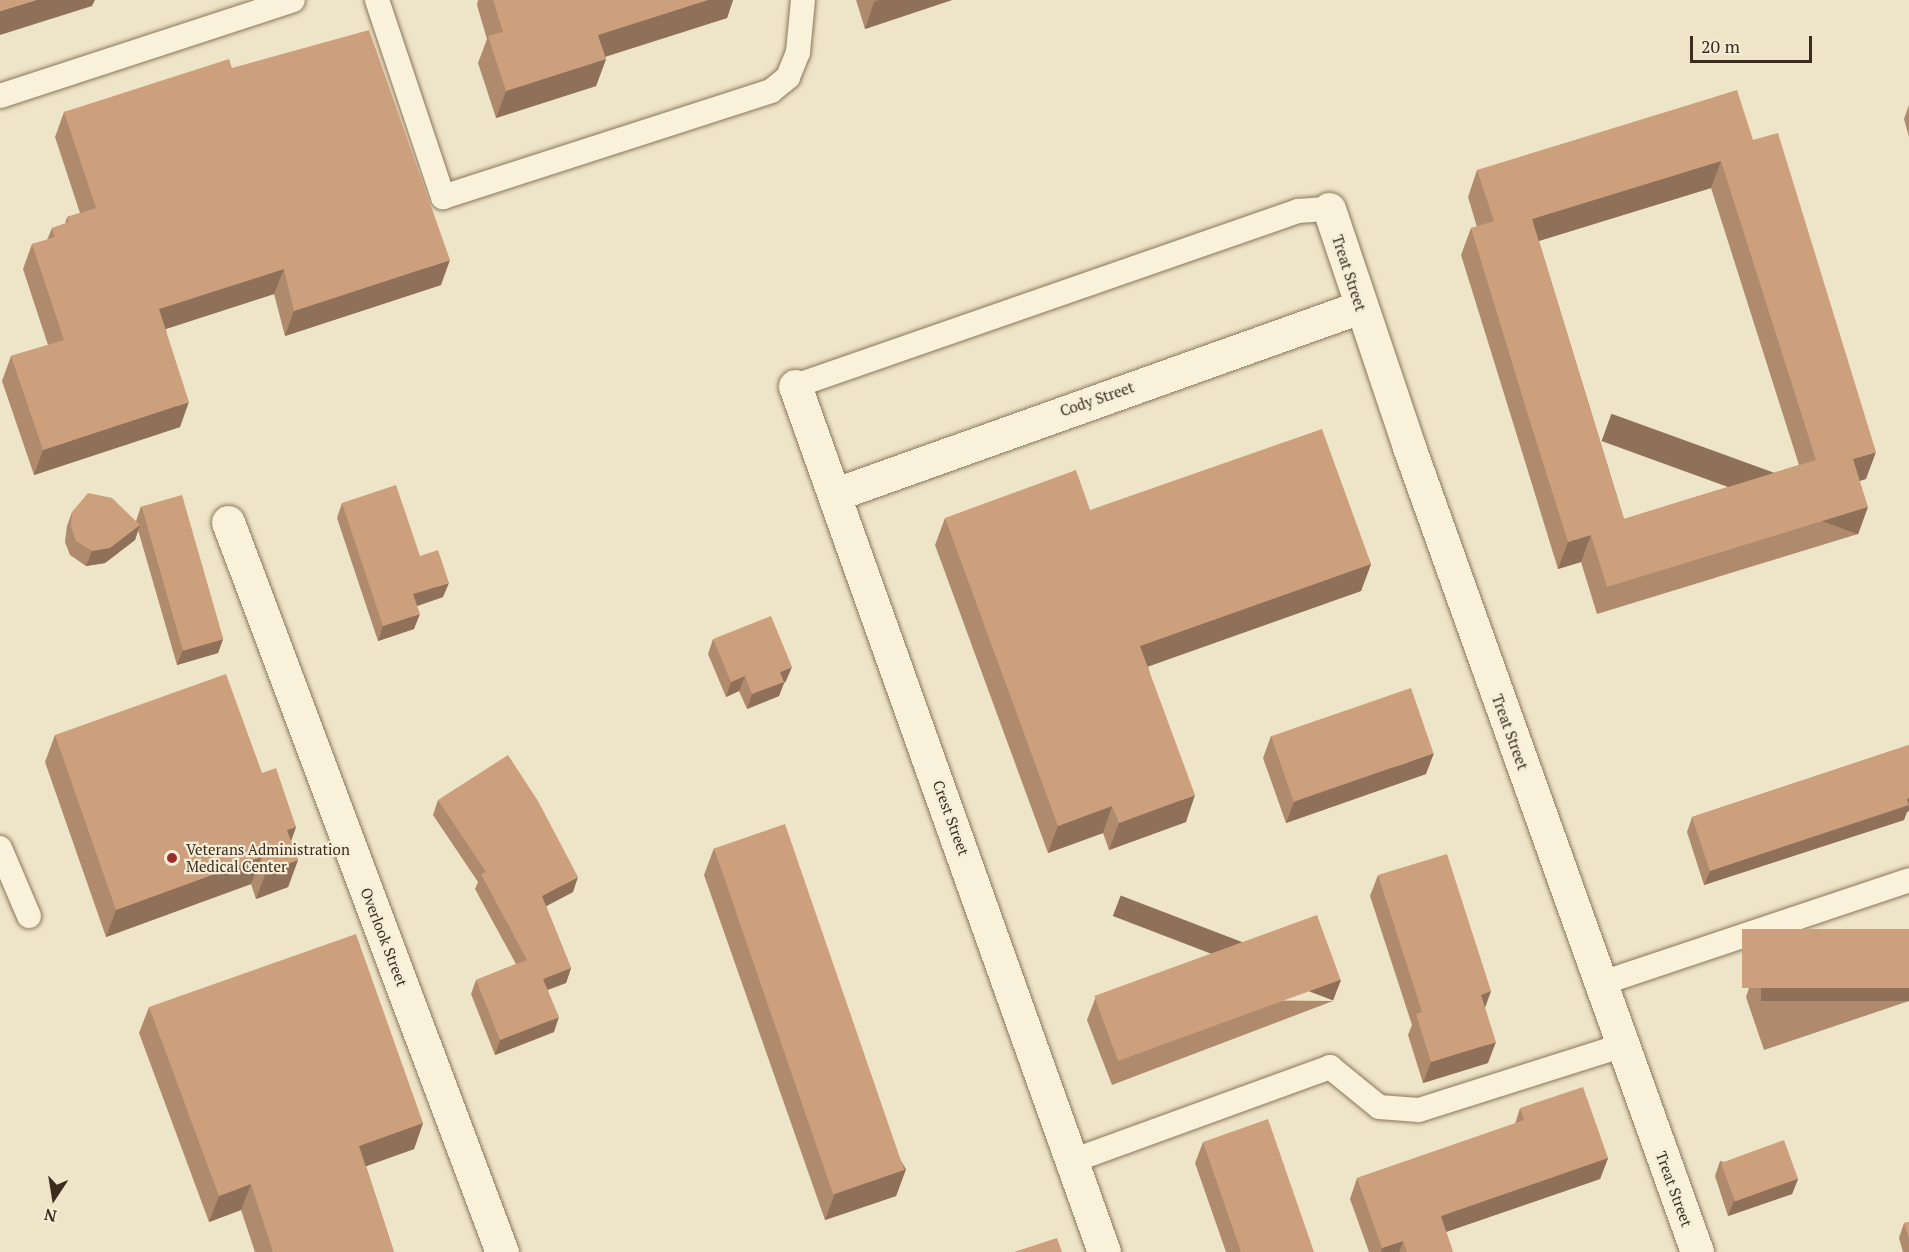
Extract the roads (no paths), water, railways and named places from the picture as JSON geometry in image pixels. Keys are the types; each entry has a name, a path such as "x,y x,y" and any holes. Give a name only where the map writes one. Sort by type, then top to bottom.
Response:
{"street":[{"name":"Treat Street","path":"1329,209 1360,307 1602,983 1621,1046 1697,1252"},
{"name":"Cody Street","path":"836,494 1360,307"},
{"name":"Crest Street","path":"795,386 836,494 1104,1252"},
{"name":"Overlook Street","path":"228,522 502,1252"}],"lane":[{"path":"0,96 293,0"},
{"path":"377,0 443,197 771,91 788,77 798,52 803,0"},
{"path":"795,386 1298,211 1329,209"},
{"path":"0,848 29,916"},
{"path":"1602,983 1909,880"},
{"path":"1072,1161 1330,1067 1379,1107 1419,1110 1621,1046"}],"place":[{"name":"Veterans Administration Medical Center","path":"172,858"}]}
